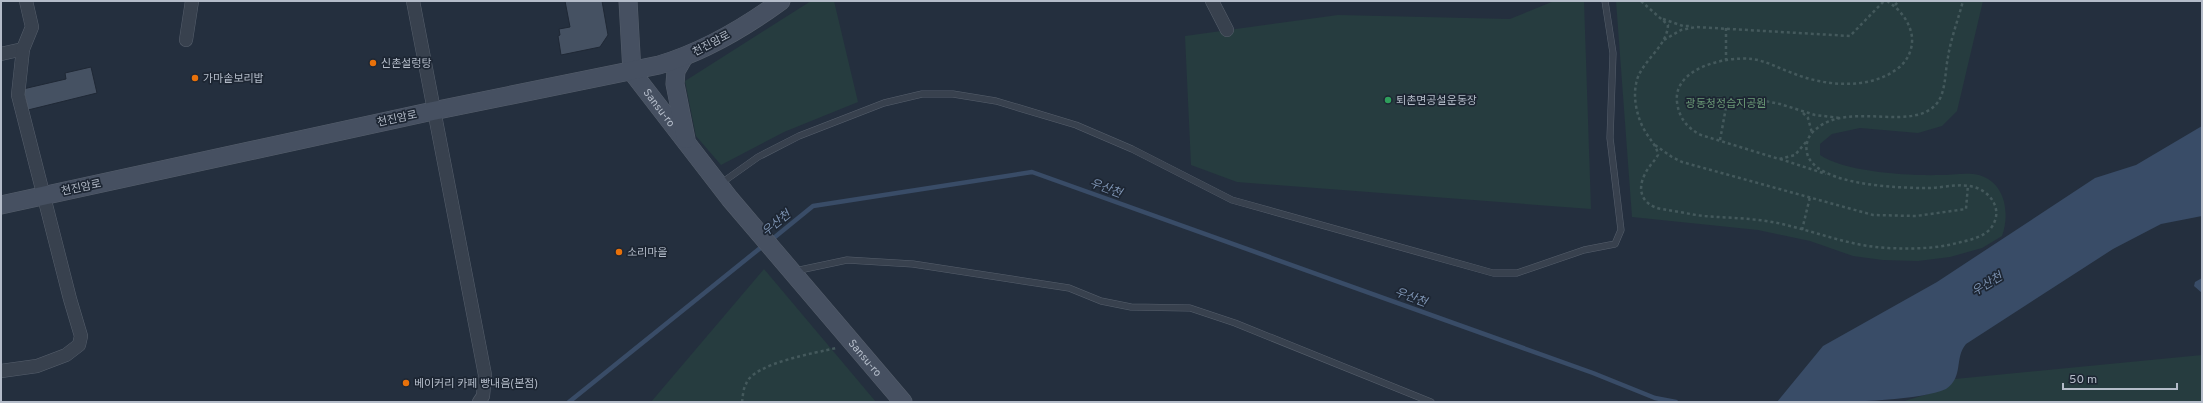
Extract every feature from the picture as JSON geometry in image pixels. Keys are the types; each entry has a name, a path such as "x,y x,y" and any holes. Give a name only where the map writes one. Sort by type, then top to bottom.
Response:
{"main road":[{"path":"628,1 632,72"},
{"name":"천진암로","path":"1,205 433,110 632,72 684,57 737,30 781,1"},
{"path":"684,57 676,71 674,84 687,146"},
{"name":"Sansu-ro","path":"632,72 687,146 724,192 794,272 903,402"}],"street":[{"path":"1,371 37,366 66,355 79,345 81,336 70,299 18,95 23,49 32,27 26,1"},
{"path":"186,40 192,1"},
{"path":"413,1 485,375 483,396 479,402"},
{"path":"1212,1 1227,30"},
{"path":"1,54 23,49"}],"lane":[{"path":"724,192 758,157 799,136 877,105 922,94 953,94 996,101 1076,125 1132,149 1232,200 1493,273 1517,273 1584,250 1615,244 1620,230 1610,138 1613,53 1605,1"},
{"path":"794,272 847,260 913,264 1070,288 1101,301 1131,307 1190,308 1256,332 1432,402"}],"path":[{"path":"1641,1 1662,18 1668,25 1668,32 1663,40 1642,65 1636,83 1635,100 1639,116 1644,130 1653,143 1658,155 1645,173 1641,183 1646,202 1652,208 1701,216 1756,220 1859,245 1886,248 1942,247 1964,242 1991,228 1996,216 1995,203 1989,195 1979,188 1968,185 1905,187 1854,182 1828,175 1692,130 1684,122 1677,101 1677,92 1682,83 1690,74 1712,63 1726,60 1750,59 1762,61 1796,75 1824,82 1856,83 1878,79 1891,74 1902,66 1908,57 1912,37 1904,15 1895,5 1887,1"},
{"path":"1662,18 1683,26 1850,36 1884,1"},
{"path":"1895,5 1899,1"},
{"path":"1960,1 1961,8"},
{"path":"1779,159 1795,155 1807,142 1812,133 1828,121 1862,115 1910,117 1931,108 1939,100 1942,93 1948,56 1963,1"},
{"path":"1663,40 1681,30 1696,27"},
{"path":"1726,28 1726,60"},
{"path":"1720,140 1727,102 1765,102 1780,104 1803,112 1842,118"},
{"path":"1803,112 1808,118 1812,133"},
{"path":"1807,142 1807,150 1810,159 1816,167 1828,175"},
{"path":"1653,143 1672,157 1682,162 1853,210 1893,217 1916,216 1966,209 1968,185"},
{"path":"1802,230 1810,198"},
{"path":"742,402 746,383 755,374 774,364 854,344"}],"green space":[{"path":"811,1 834,1 858,102 784,132 721,165 696,136 685,81"},
{"name":"퇴촌면공설운동장","path":"1554,1 1584,1 1591,209 1237,182 1191,165 1185,36 1338,15 1510,19"},
{"name":"광동청정습지공원","path":"1616,1 1983,1 1957,111 1942,126 1918,133 1860,128 1832,134 1820,144 1820,155 1831,161 1877,172 1927,175 1970,174 1979,175 1988,179 1995,185 2004,200 2006,218 2002,236 1982,248 1950,257 1918,261 1883,260 1853,256 1810,241 1758,230 1632,217"},
{"path":"764,269 876,402 651,402"},
{"path":"2202,355 2202,402 1901,402 1945,389 1955,379"}],"water":[{"path":"2202,126 2202,216 2161,224 2113,249 1966,344 1960,355 1955,379 1946,389 1931,394 1889,400 1777,402 1823,346 1937,282 2095,178 2136,165"},
{"path":"2202,278 2202,293 2194,286 2195,282"}],"building":[{"path":"565,1 602,1 608,35 600,47 561,55 558,36 560,35 559,29 570,27"},
{"path":"91,67 97,93 28,110 23,89 66,79 65,73"}],"waterway":[{"name":"우산천","path":"770,241 813,206 1032,172 1593,373 1655,398 1676,402"},
{"name":"우산천","path":"569,402 764,245"}],"place":[{"name":"신촌설렁탕","path":"373,63"},
{"name":"가마솥보리밥","path":"195,78"},
{"name":"퇴촌면공설운동장","path":"1388,100"},
{"name":"소리마을","path":"619,252"},
{"name":"베이커리 카페 빵내음(본점)","path":"406,383"}]}
